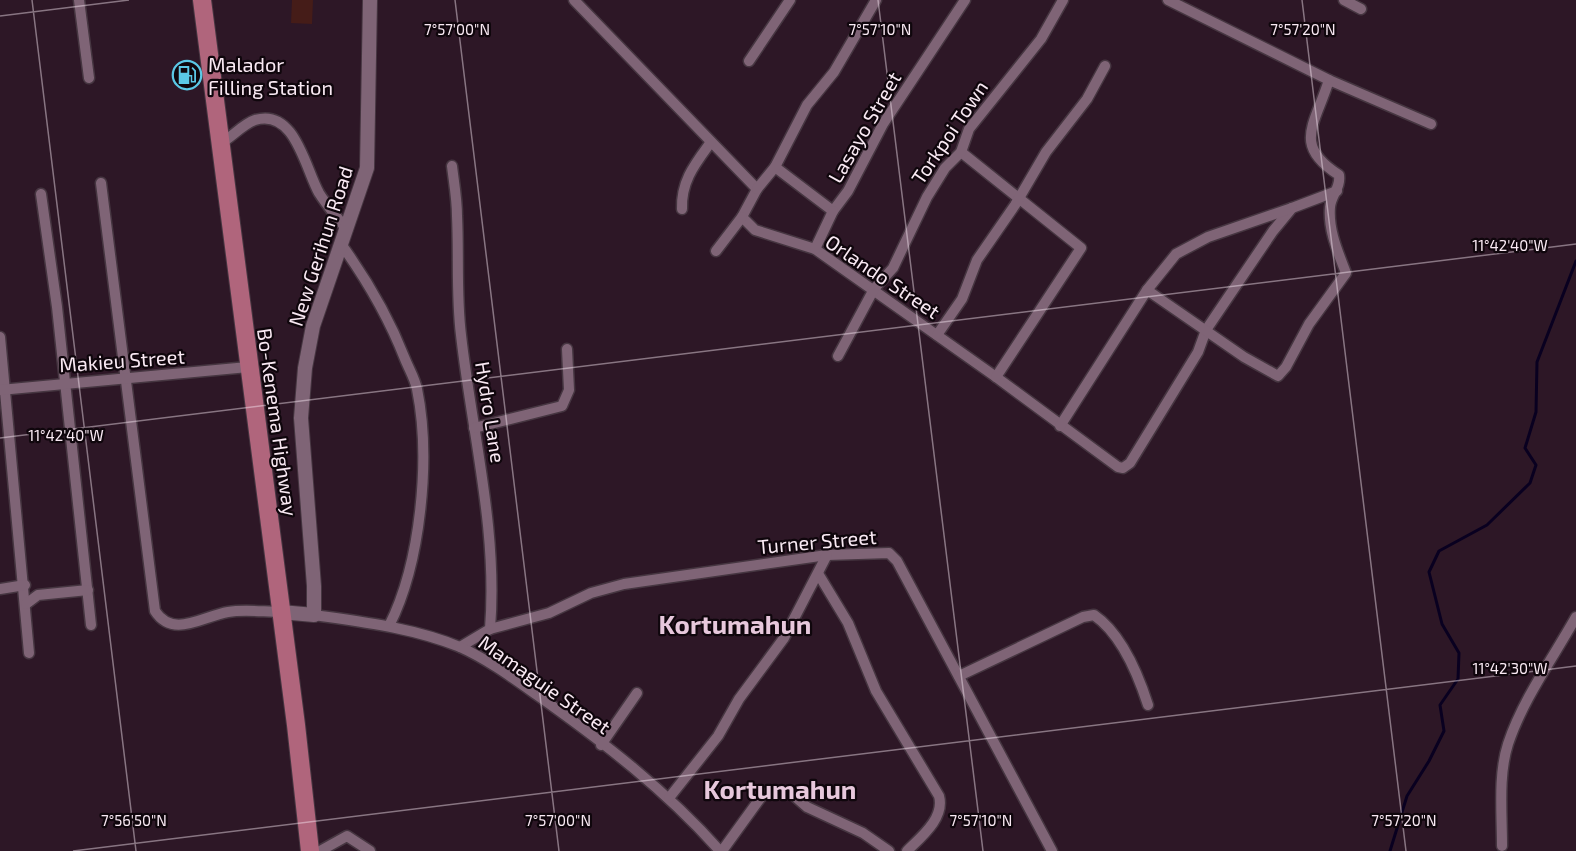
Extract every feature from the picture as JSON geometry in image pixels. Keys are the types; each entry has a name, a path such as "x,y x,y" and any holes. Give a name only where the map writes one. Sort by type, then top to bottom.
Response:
{"highway":[{"name":"Bo-Kenema Highway","path":"202,0 310,851"}],"street":[{"path":"79,0 89,78"},
{"name":"New Gerihun Road","path":"314,615 314,586 301,418 305,368 313,326 367,168 370,0"},
{"path":"574,0 757,189"},
{"path":"749,62 790,0"},
{"path":"716,251 742,217 757,189 775,167 807,105 834,72 876,0"},
{"name":"Torkpoi Town","path":"838,356 874,290 893,268 927,197 945,168 961,152 969,129 1041,39 1063,0"},
{"path":"1168,0 1329,80 1431,124"},
{"path":"1344,0 1361,9"},
{"name":"Lasayo Street","path":"775,167 833,211 848,191 883,124 962,1"},
{"path":"937,335 962,299 977,260 1019,199 1053,142 1087,99 1105,66"},
{"path":"1147,290 1278,376 1309,324 1346,273 1332,234 1330,205 1341,184 1340,176 1315,156 1309,141 1329,80"},
{"path":"221,143 256,120 273,119 284,125 297,143 320,195 347,230"},
{"path":"682,209 682,194 688,174 711,142"},
{"path":"961,152 1082,248 996,377"},
{"name":"Hydro Lane","path":"452,166 457,215 458,316 474,428 482,465 488,524 493,593 490,629"},
{"path":"101,183 148,571 155,611 161,620 170,626 199,622 228,612 281,612 314,615"},
{"path":"1060,426 1147,290 1176,254 1208,237 1337,191"},
{"path":"41,194 65,383 91,625"},
{"path":"1206,330 1273,231 1292,208"},
{"path":"815,249 833,211"},
{"name":"Orlando Street","path":"742,217 755,230 815,249 996,377 1118,467 1123,468 1130,464 1198,352 1206,330"},
{"path":"341,244 393,328 417,388 422,447 413,558 398,608 389,626"},
{"path":"0,337 3,389 25,585 29,653"},
{"path":"474,428 562,406 569,390 567,349"},
{"name":"Makieu Street","path":"3,389 248,367"},
{"name":"Turner Street","path":"490,629 549,613 591,593 624,584 827,555 889,553 897,561 1052,851"},
{"path":"669,798 718,736 739,699 784,638 819,575 827,555"},
{"path":"819,575 848,623 876,691 939,796 940,811 926,833 907,851"},
{"path":"0,589 25,585"},
{"path":"26,604 38,595 88,590"},
{"name":"Mamaguie Street","path":"314,615 389,626 460,647 504,672 602,744 669,798 721,851"},
{"path":"959,676 1083,617 1094,615 1102,621 1137,672 1148,705"},
{"path":"1502,846 1503,783 1508,746 1523,709 1576,617"},
{"path":"460,647 490,629"},
{"path":"602,744 637,693"},
{"path":"721,851 764,792 791,793 807,807 863,834 889,851"},
{"path":"320,851 347,836 370,851"}],"shaded area":[{"path":"292,0 313,0 312,24 291,23"}],"waterway":[{"path":"1390,851 1407,796 1429,761 1444,731 1440,705 1458,679 1459,653 1442,624 1429,572 1439,551 1487,525 1530,483 1536,465 1525,448 1536,412 1537,362 1576,261"}],"place":[{"name":"Malador Filling Station","path":"187,75"}],"district":[{"name":"Kortumahun","path":"735,623"},
{"name":"Kortumahun","path":"780,788"}]}
